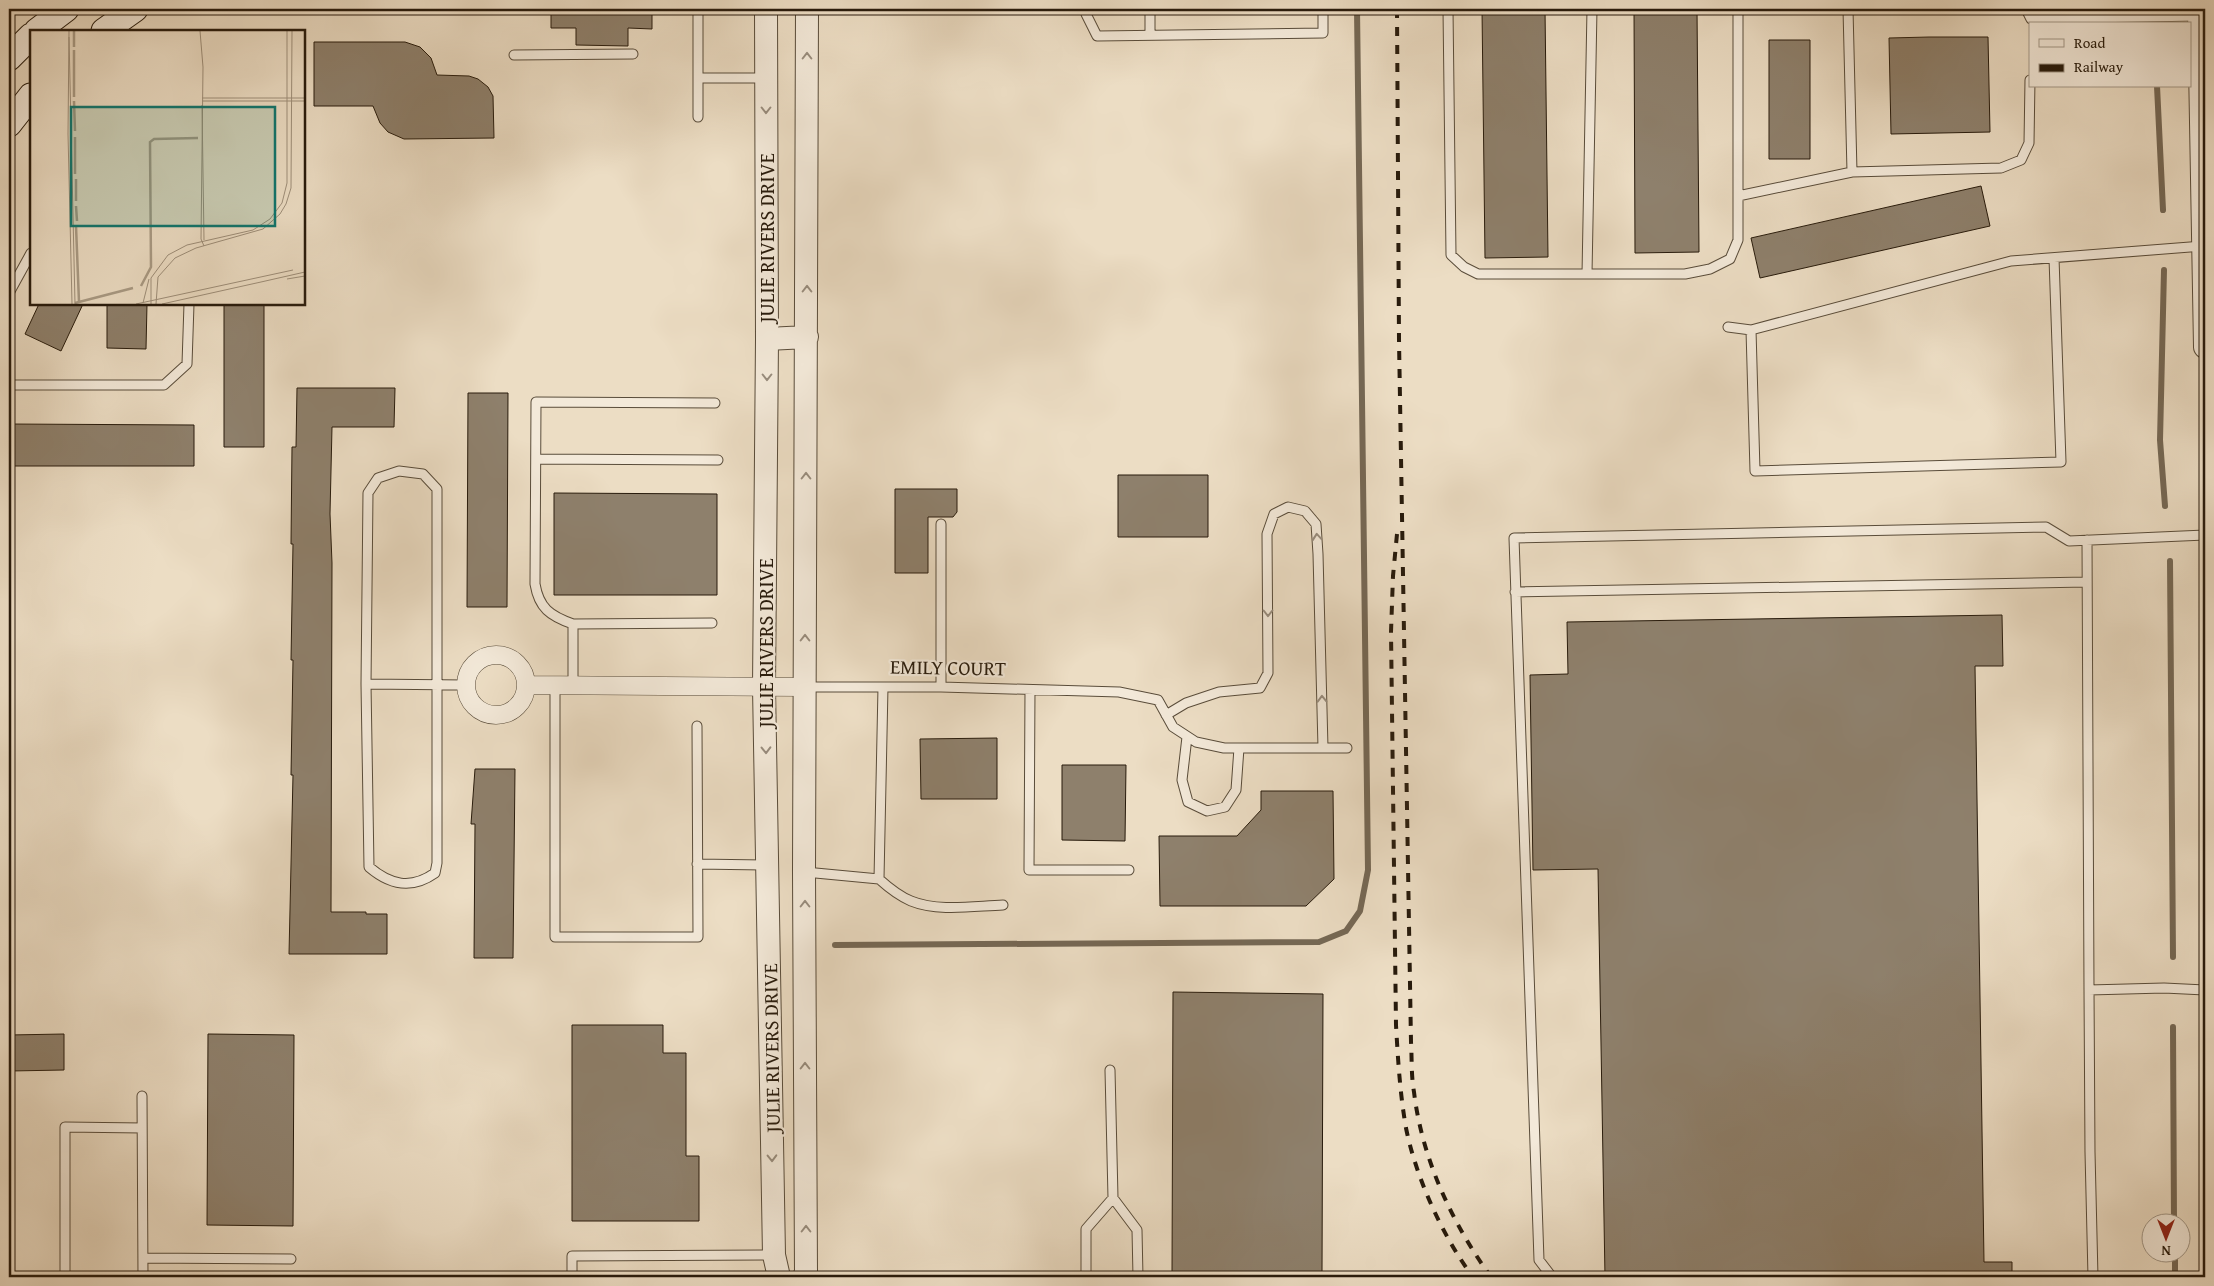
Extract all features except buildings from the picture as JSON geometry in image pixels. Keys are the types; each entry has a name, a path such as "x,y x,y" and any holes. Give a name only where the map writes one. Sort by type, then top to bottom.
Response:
{"main road":[{"path":"38,30 66,9"},
{"path":"105,30 135,9"},
{"path":"9,58 30,37"},
{"path":"9,124 30,97"}],"street":[{"name":"JULIE RIVERS DRIVE","path":"766,9 767,339 764,687 776,1270"},
{"name":"JULIE RIVERS DRIVE","path":"804,1277 806,1272 804,872 807,9"},
{"path":"2199,13 2205,347"},
{"path":"767,339 807,338"},
{"path":"490,655 506,657 519,665 526,685 525,694 514,710 496,716 478,710 471,703 465,685 472,665 490,655"},
{"name":"EMILY COURT","path":"526,685 805,687"},
{"path":"768,865 804,872"}],"lane":[{"path":"698,9 698,117"},
{"path":"1086,9 1086,14 1097,36 1323,33 1323,9"},
{"path":"1150,9 1150,35"},
{"path":"1448,9 1451,255 1464,267 1478,274 1685,274 1710,269 1730,259 1738,240 1738,9"},
{"path":"1587,274 1592,9"},
{"path":"1848,9 1852,172"},
{"path":"2026,9 2031,22 2199,13"},
{"path":"514,55 633,54"},
{"path":"698,78 766,78"},
{"path":"1738,196 1852,172 2001,168 2021,160 2029,143 2030,88"},
{"path":"1728,327 1752,330 2011,262 2204,246"},
{"path":"9,293 11,281 30,254"},
{"path":"1752,330 1755,471 2060,462 2054,258"},
{"path":"9,385 164,385 188,364 189,305"},
{"path":"712,624 573,624 557,618 545,608 537,596 535,584 536,402 715,402"},
{"path":"536,459 718,460"},
{"path":"399,470 423,474 437,489 437,863 435,873 424,881 408,884 392,882 379,876 369,867 366,684 368,493 378,478 399,470"},
{"path":"1166,715 1186,703 1219,692 1260,688 1268,673 1267,534 1274,514 1288,507 1305,510 1316,524 1323,748"},
{"path":"941,524 941,687"},
{"path":"1552,1277 1539,1260 1514,538 2046,527 2069,541 2205,535"},
{"path":"2087,540 2090,1152 2093,1277"},
{"path":"1516,592 2087,582"},
{"path":"573,624 573,685"},
{"path":"366,684 465,685"},
{"path":"555,685 555,937 698,937 696,726"},
{"name":"EMILY COURT","path":"805,687 941,687 1119,692 1158,700 1173,727 1196,742 1224,748 1347,748"},
{"path":"880,879 883,687"},
{"path":"1030,690 1029,870 1129,870"},
{"path":"1187,737 1182,780 1188,802 1207,811 1225,807 1236,790 1239,748"},
{"path":"697,864 768,865"},
{"path":"804,872 880,879 894,892 912,902 936,906 1003,905"},
{"path":"2089,990 2164,988 2205,990"},
{"path":"1110,1070 1113,1198 1137,1230 1138,1277"},
{"path":"142,1096 143,1277"},
{"path":"65,1277 65,1126 142,1128"},
{"path":"1086,1277 1086,1229 1113,1198"},
{"path":"572,1277 572,1256 776,1270"},
{"path":"143,1258 291,1259"}],"waterway":[{"path":"835,945 1319,942 1346,931 1360,911 1368,870 1357,9"},
{"path":"2157,88 2163,210"},
{"path":"2164,270 2160,440 2165,506"},
{"path":"2170,561 2173,957"},
{"path":"2173,1027 2174,1214"},
{"path":"2175,1264 2175,1277"}],"railway":[{"path":"1397,9 1399,340 1412,1079 1424,1142 1441,1189 1464,1235 1491,1277"},
{"path":"1397,534 1391,632 1398,1064 1406,1128 1416,1167 1441,1225 1473,1277"}]}
